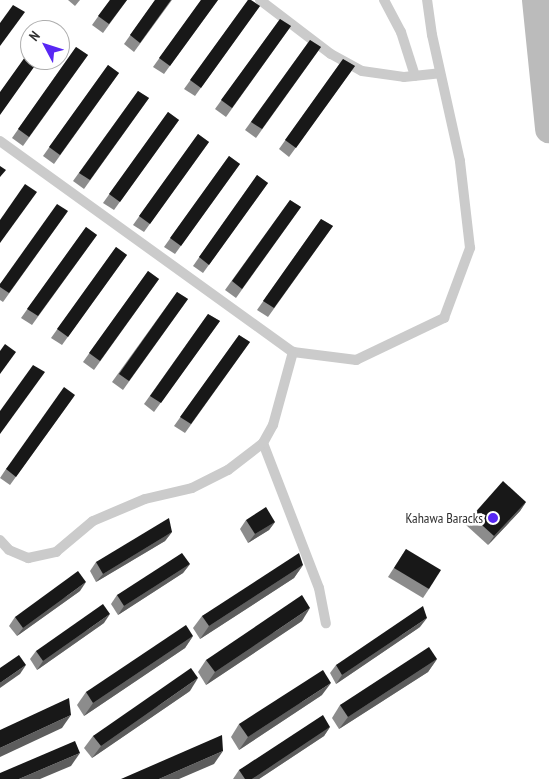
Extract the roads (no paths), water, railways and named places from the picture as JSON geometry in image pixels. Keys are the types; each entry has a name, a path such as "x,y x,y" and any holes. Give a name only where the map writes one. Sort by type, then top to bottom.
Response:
{"main road":[{"path":"536,0 549,129"}],"lane":[{"path":"260,0 332,54 362,71 404,77 440,73"},
{"path":"384,0 401,32 415,76"},
{"path":"0,141 293,352 356,360 444,318 470,248 460,161 432,35 427,0"},
{"path":"0,540 9,550 28,558 56,552 93,521 145,499 192,488 228,470 263,443 273,424 293,352"},
{"path":"263,443 319,588 326,623"}],"place":[{"name":"Kahawa Baracks","path":"493,518"}]}
